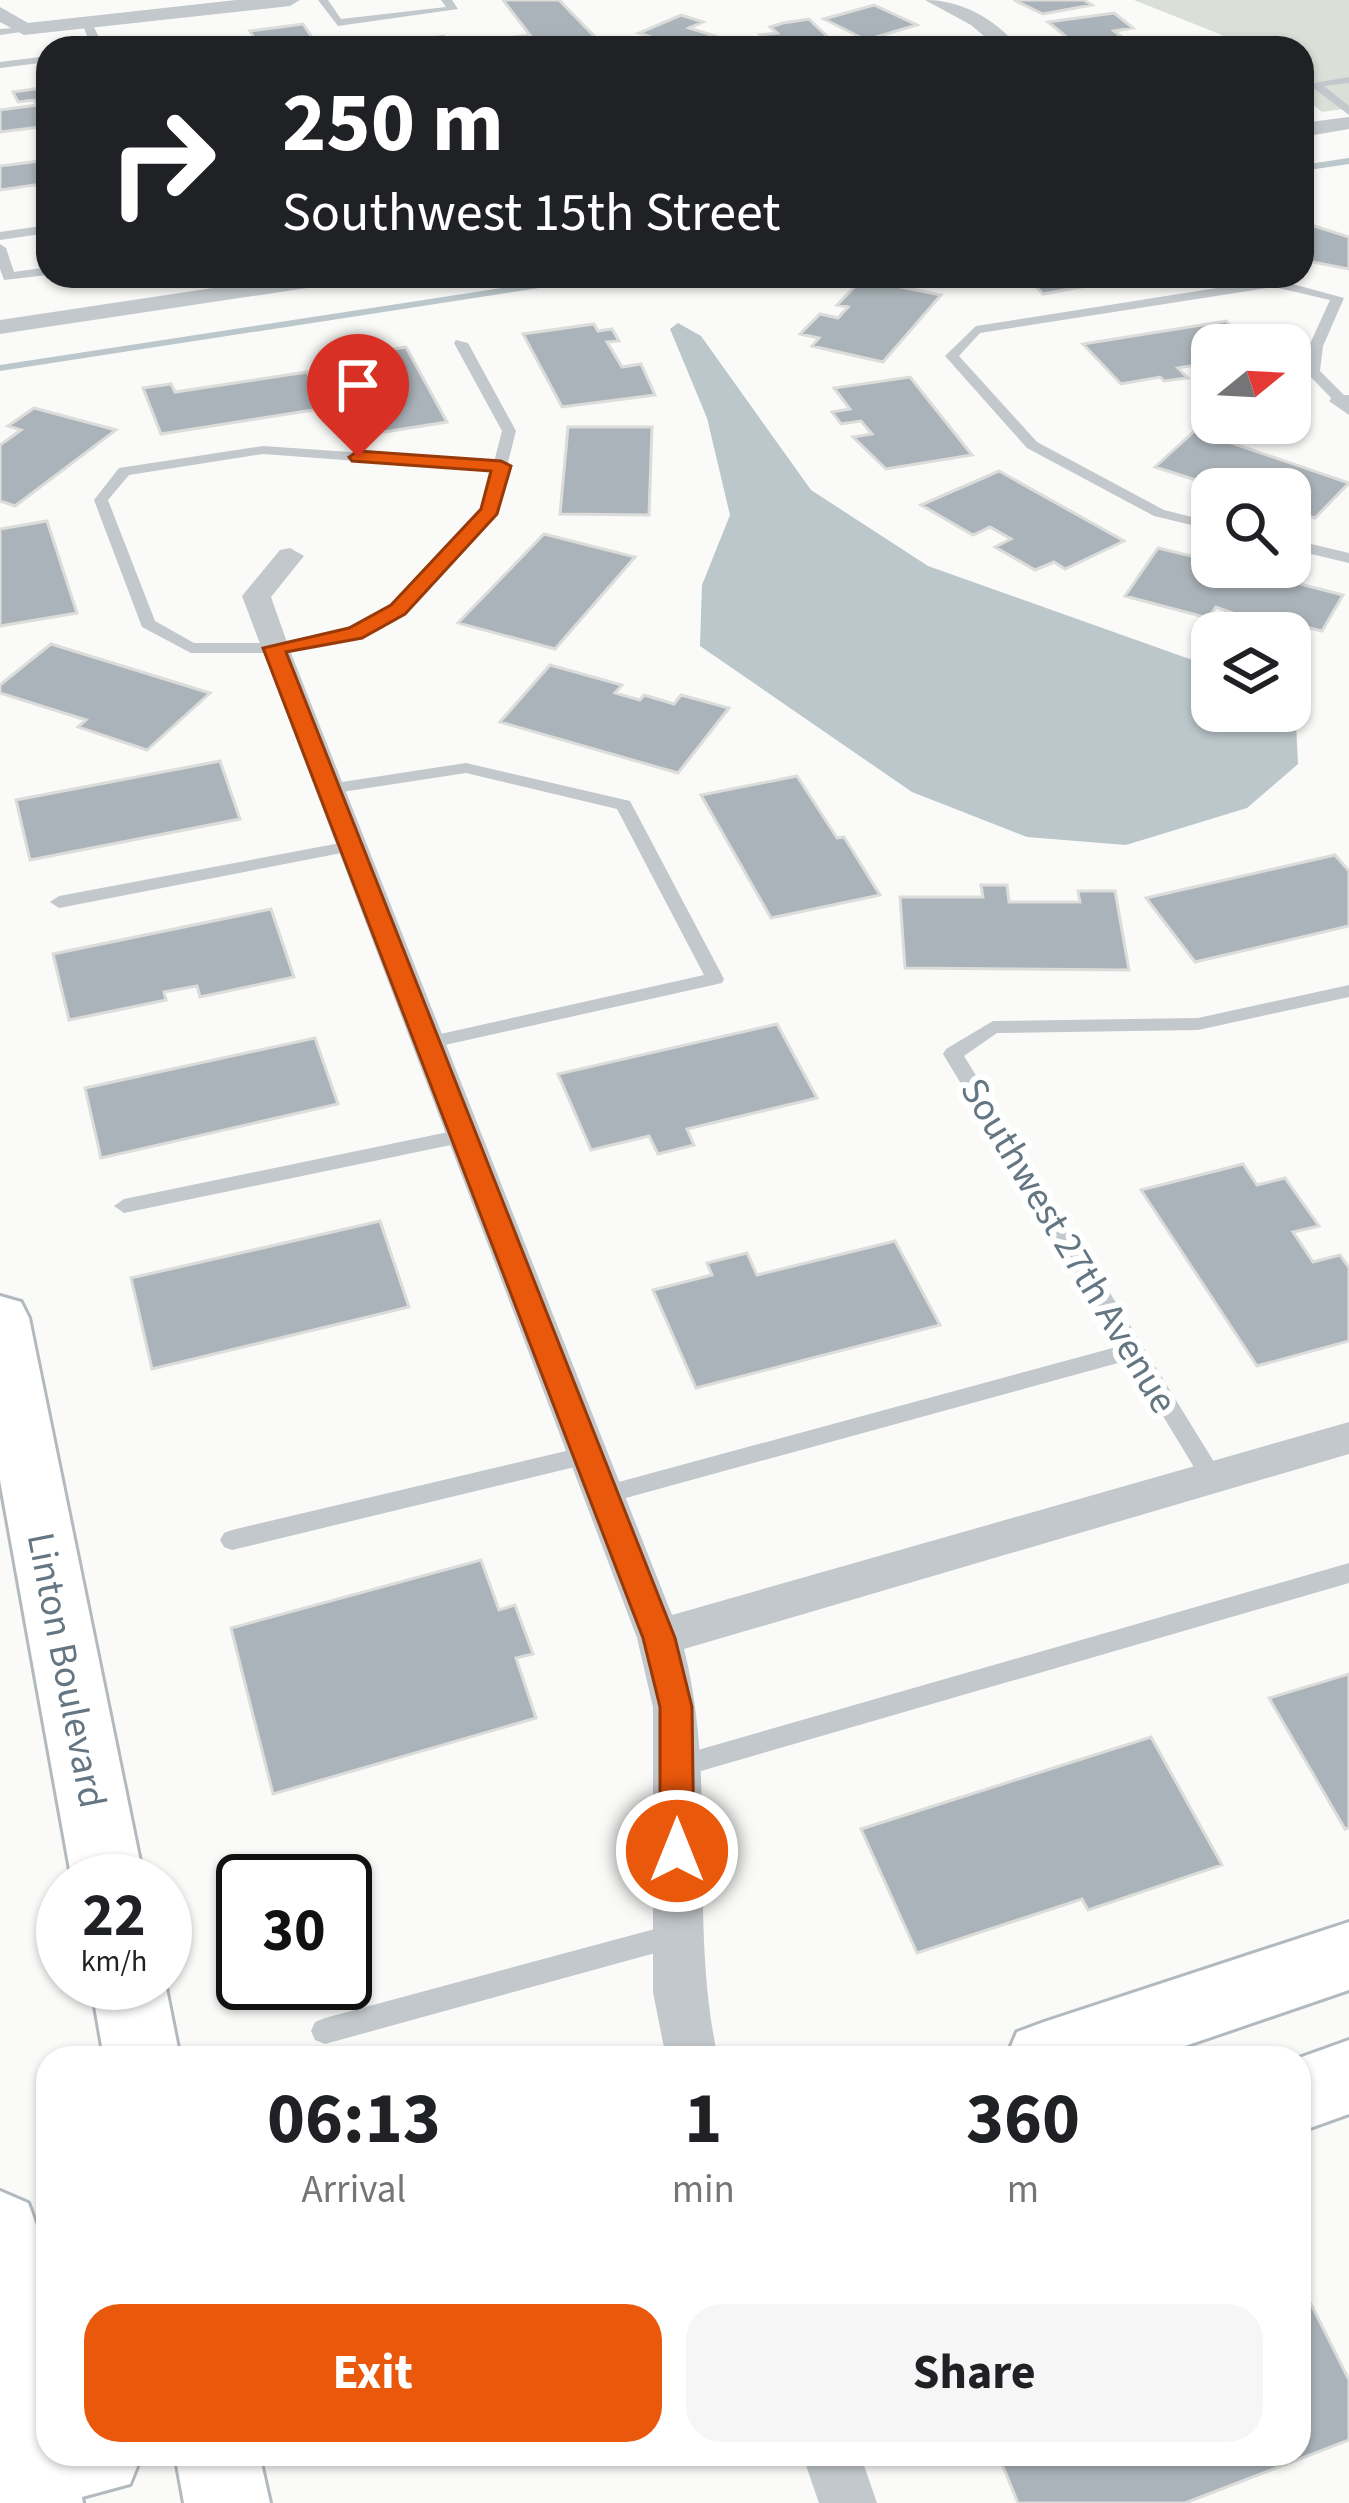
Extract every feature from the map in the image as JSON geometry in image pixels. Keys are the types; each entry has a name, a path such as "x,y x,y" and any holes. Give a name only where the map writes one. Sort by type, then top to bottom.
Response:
{"main road":[{"name":"Linton Boulevard","path":"0,1318 103,1854"},
{"path":"1080,2046 1349,1956"},
{"path":"133,2010 140,2046"},
{"path":"1311,2091 1349,2077"},
{"path":"0,2231 36,2425"},
{"path":"219,2466 227,2503"}],"street":[{"path":"0,13 24,29 290,0"},
{"path":"935,0 978,21 996,36"},
{"path":"1314,128 1349,123"},
{"path":"0,327 260,288"},
{"path":"290,556 256,596 659,1638 676,1707 678,1992 689,2046"},
{"path":"659,1638 1349,1438"},
{"path":"835,2466 848,2503"}],"lane":[{"path":"323,0 338,23 453,9 446,0"},
{"path":"87,23 93,36"},
{"path":"0,32 24,29"},
{"path":"0,65 36,60"},
{"path":"1349,80 1314,84 1349,112"},
{"path":"0,236 36,232"},
{"path":"0,248 9,277 36,273"},
{"path":"1191,521 1159,513 1032,445 952,356 976,330 1242,288"},
{"path":"1295,288 1337,298 1316,346 1313,372 1346,404"},
{"path":"461,343 509,430 501,466 490,510 398,609 355,633 274,648 191,648 148,624 101,500 124,471 263,450 501,466"},
{"path":"1311,549 1349,558"},
{"path":"329,789 466,768 624,805 715,979 428,1043"},
{"path":"59,902 351,846"},
{"name":"Southwest 27th Avenue","path":"1211,1476 953,1054 993,1027 1198,1024 1349,991"},
{"path":"124,1206 463,1136"},
{"path":"604,1495 1135,1350"},
{"path":"232,1540 587,1455"},
{"path":"676,1767 1349,1573"},
{"path":"325,2031 677,1935"}],"shaded area":[{"path":"1134,0 1349,0 1349,108 1322,112 1314,106 1314,36 1222,35"},
{"path":"678,323 701,336 811,490 928,566 1191,660 1191,732 1296,732 1298,764 1247,808 1126,845 1027,837 912,792 700,646 702,585 730,515 707,418 670,329"}],"building":[{"path":"503,0 559,0 594,36 522,36 530,35"},
{"path":"1014,0 1084,0 1092,5 1043,14"},
{"path":"874,5 917,25 880,36 858,36 824,19"},
{"path":"1114,13 1133,28 1114,31 1120,36 1065,36 1048,22"},
{"path":"681,15 703,22 689,28 715,36 648,36 639,33"},
{"path":"809,19 827,36 760,35 777,33 770,27"},
{"path":"303,24 311,36 253,36 250,31"},
{"path":"36,89 36,103 18,102 13,92"},
{"path":"36,105 36,128 0,132 0,110"},
{"path":"36,162 36,185 0,190 0,166"},
{"path":"1314,226 1349,237 1349,269 1314,262"},
{"path":"853,288 906,288 941,295 883,362 812,346 819,338 800,334 820,314 838,318 848,307 837,305"},
{"path":"1037,288 1075,288 1043,294"},
{"path":"594,324 598,331 612,329 619,341 607,342 622,367 641,364 655,395 562,407 523,334"},
{"path":"1191,327 1191,366 1178,368 1188,378 1121,384 1083,344"},
{"path":"406,347 447,422 371,434 327,360"},
{"path":"307,372 326,408 161,434 143,388 171,384 175,392"},
{"path":"910,377 972,455 886,469 853,437 872,434 861,421 841,424 832,412 850,409 834,388"},
{"path":"34,408 116,430 15,506 0,501 0,445 21,430 8,426"},
{"path":"568,427 652,427 649,515 560,514"},
{"path":"1191,434 1191,444 1235,444 1305,468 1191,468 1191,478 1155,467"},
{"path":"1311,470 1349,483 1315,518 1311,517"},
{"path":"999,471 1124,541 1065,569 1054,562 1035,570 995,547 1011,539 990,527 973,535 921,505"},
{"path":"47,521 77,613 0,626 0,529"},
{"path":"544,534 635,557 555,649 458,623"},
{"path":"1158,548 1191,556 1191,588 1311,587 1343,595 1322,631 1311,628 1311,612 1230,612 1216,607 1212,612 1191,613 1125,596"},
{"path":"51,644 210,693 147,750 78,727 86,720 0,693 0,685"},
{"path":"550,665 622,685 615,693 640,700 644,695 674,704 681,695 729,708 678,773 500,722"},
{"path":"220,761 240,819 30,860 16,800"},
{"path":"797,776 837,838 844,837 880,895 771,918 701,795"},
{"path":"1335,855 1349,871 1349,926 1195,962 1146,898"},
{"path":"981,885 1007,885 1009,902 1080,902 1078,891 1115,891 1129,970 905,968 900,897 983,897"},
{"path":"271,909 294,977 200,997 197,986 164,992 166,1000 69,1020 53,954"},
{"path":"777,1024 817,1098 687,1129 694,1145 658,1154 649,1136 591,1150 558,1074"},
{"path":"315,1038 338,1104 101,1158 85,1088"},
{"path":"1243,1164 1257,1185 1285,1178 1319,1226 1293,1232 1313,1262 1340,1255 1349,1268 1349,1341 1257,1366 1141,1190"},
{"path":"380,1221 409,1307 152,1369 131,1278"},
{"path":"895,1241 940,1325 696,1388 653,1290 712,1275 707,1263 747,1253 757,1275"},
{"path":"481,1560 499,1610 515,1605 533,1654 516,1658 536,1718 273,1794 231,1628"},
{"path":"1349,1674 1349,1828 1345,1829 1269,1698"},
{"path":"1151,1737 1222,1865 1088,1910 1082,1899 917,1953 861,1829"},
{"path":"1311,2304 1349,2380 1349,2440 1311,2455"},
{"path":"1003,2466 1281,2466 1185,2503 1018,2503"}],"waterway":[{"path":"1314,166 1349,161"},
{"path":"0,368 520,288"}],"route":[{"path":"358,457 501,466 490,510 398,609 355,633 274,648 659,1638 676,1707 677,1851"}]}
